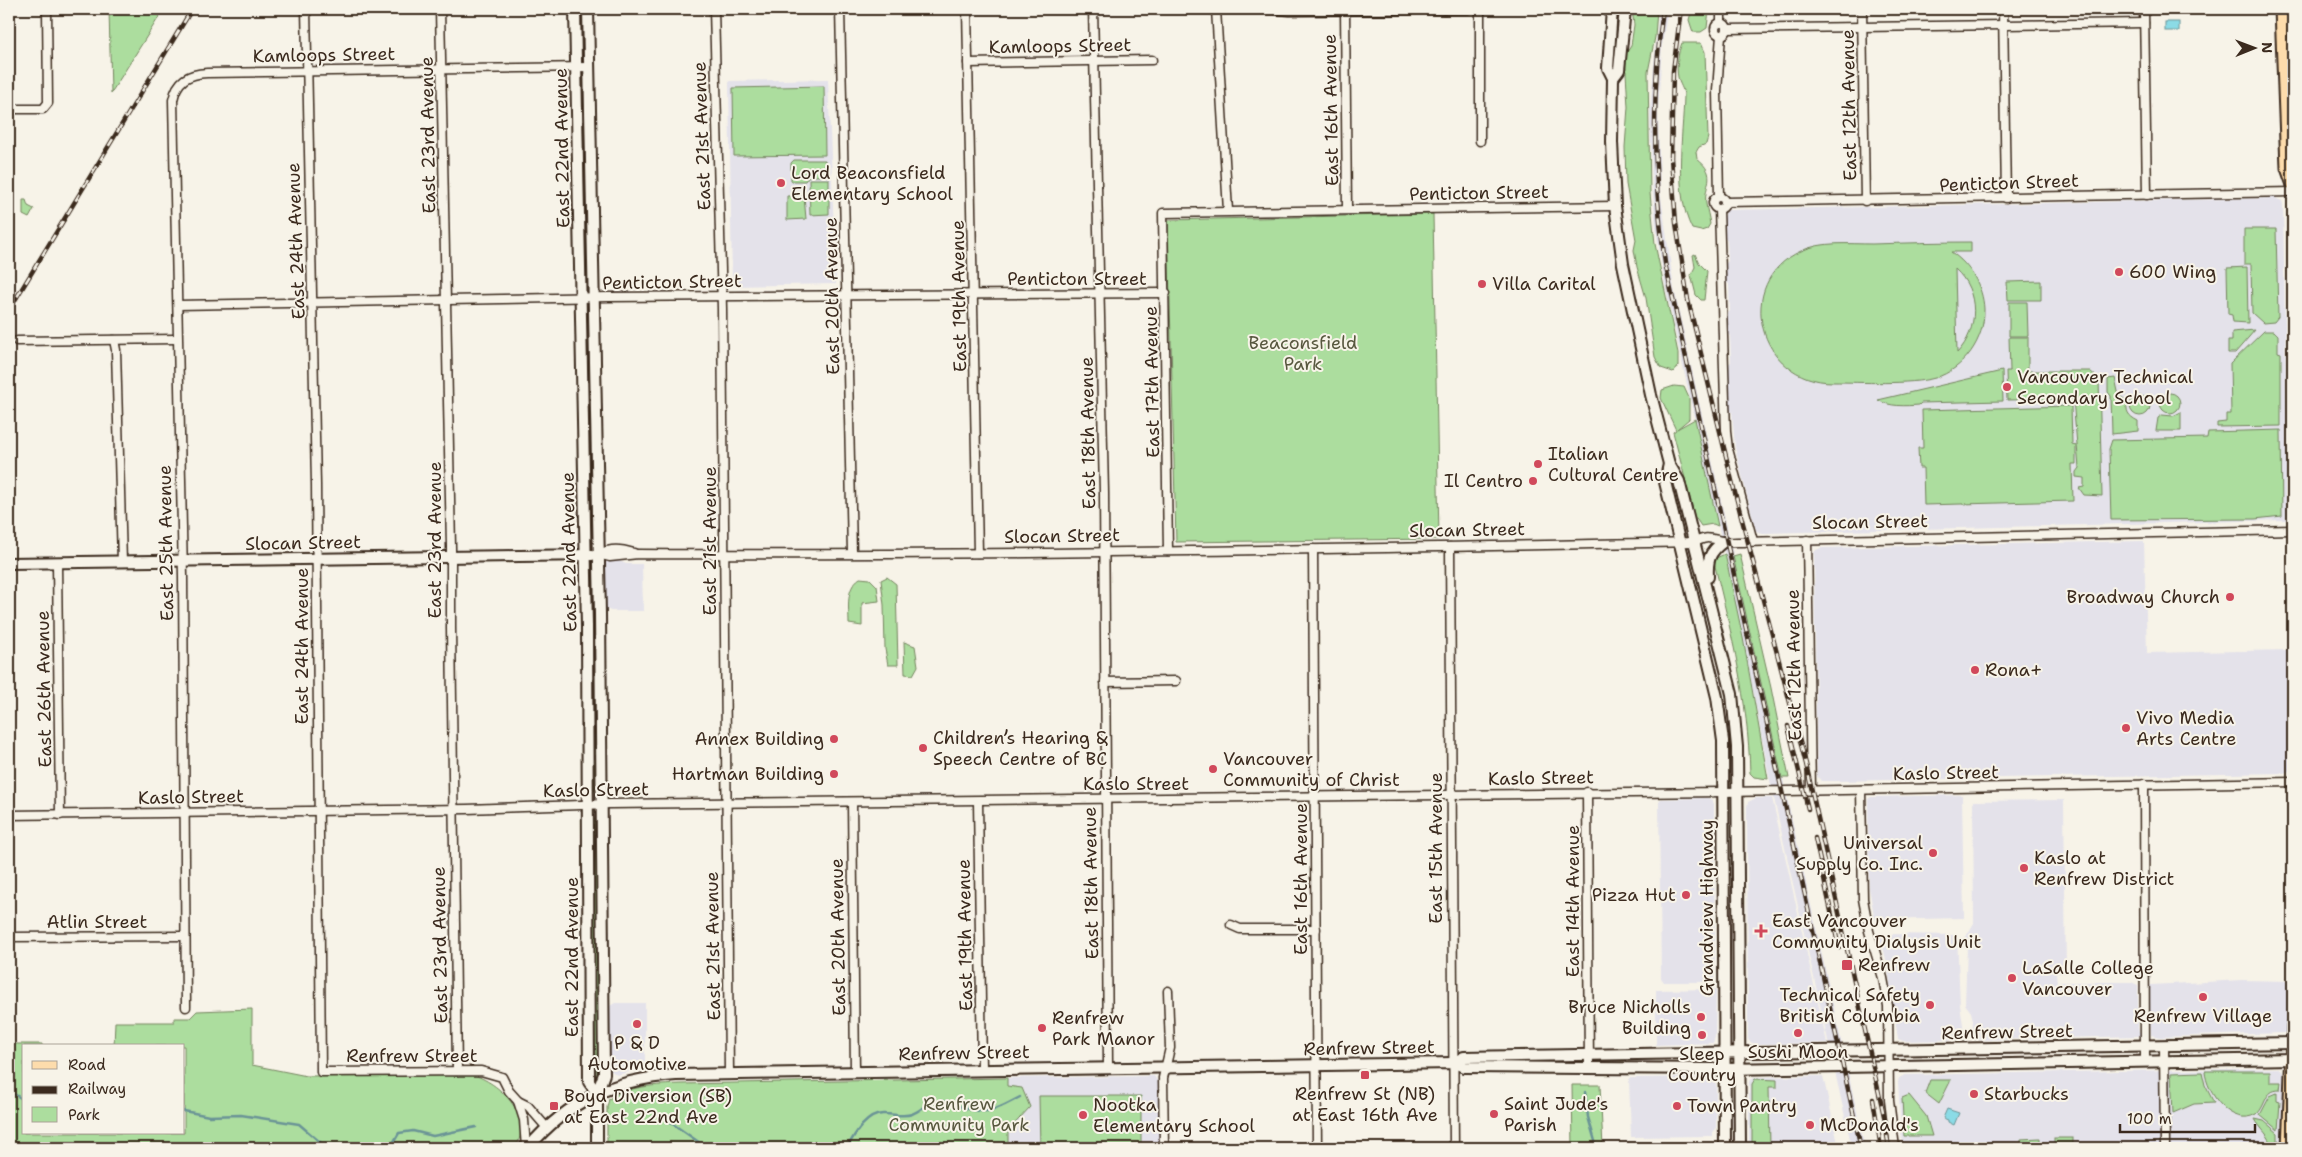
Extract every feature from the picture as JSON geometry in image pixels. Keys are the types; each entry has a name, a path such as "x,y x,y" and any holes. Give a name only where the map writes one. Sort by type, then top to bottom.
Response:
{"main road":[{"path":"2281,9 2288,26 2287,168 2293,184"},
{"path":"2288,1148 2293,1025"}],"street":[{"path":"9,109 43,108 48,103 47,9"},
{"name":"East 24th Avenue","path":"306,9 317,559 321,1072"},
{"name":"East 23rd Avenue","path":"440,9 447,300 452,809 457,1072"},
{"name":"East 22nd Avenue","path":"576,9 586,555 589,1082 597,1093"},
{"name":"East 22nd Avenue","path":"588,9 595,298 602,804 604,1074 597,1093 597,1148"},
{"name":"East 21st Avenue","path":"714,9 722,296 726,555 729,1073"},
{"name":"East 20th Avenue","path":"840,9 848,296 852,554"},
{"name":"East 19th Avenue","path":"967,9 978,553"},
{"name":"East 18th Avenue","path":"1093,9 1105,552 1108,1067"},
{"path":"1216,9 1228,211"},
{"path":"1268,9 1290,11 1468,9"},
{"path":"1480,9 1480,141"},
{"path":"1612,9 1608,68 1613,78 1612,142 1615,206 1623,264 1651,395 1669,464 1679,481 1711,606"},
{"path":"1613,78 1619,70 1625,9"},
{"path":"1720,9 1721,22 1725,24 1727,29"},
{"name":"East 12th Avenue","path":"1862,9 1866,201"},
{"path":"2003,9 2006,198"},
{"path":"2144,9 2147,194"},
{"name":"East 16th Avenue","path":"1345,10 1347,209"},
{"path":"1721,22 1715,25 1715,33 1725,34 1727,29"},
{"path":"1727,29 2144,23"},
{"path":"1721,35 1717,91 1726,432 1728,449 1753,541"},
{"name":"Kamloops Street","path":"968,63 1152,60"},
{"name":"Kamloops Street","path":"181,81 196,74 307,70 589,67"},
{"name":"East 25th Avenue","path":"181,81 175,89 173,100 183,561 186,1007"},
{"name":"Penticton Street","path":"1721,202 1866,201 2293,192"},
{"name":"Penticton Street","path":"1163,213 1615,206"},
{"name":"East 17th Avenue","path":"1163,213 1166,293 1168,551"},
{"name":"Penticton Street","path":"178,305 722,296 1166,293"},
{"path":"17,341 178,338"},
{"path":"114,340 116,350 122,562"},
{"name":"Grandview Highway","path":"1669,464 1665,482 1717,697 1723,741 1725,1148"},
{"name":"Slocan Street","path":"9,563 598,554 610,557 638,554 726,555 1313,549 1679,543 1695,542 1704,538 1714,538 1723,542 2293,530"},
{"name":"East 12th Avenue","path":"1807,540 1810,790"},
{"path":"1711,606 1708,560 1713,549 1723,542"},
{"name":"East 15th Avenue","path":"1450,547 1450,795 1454,1148"},
{"name":"East 16th Avenue","path":"1313,549 1317,1148"},
{"name":"East 26th Avenue","path":"58,563 60,815"},
{"name":"Grandview Highway","path":"1711,606 1732,694 1736,722 1740,1148"},
{"path":"1105,682 1176,681"},
{"name":"Kaslo Street","path":"9,815 452,809 587,804 1315,797 1587,792 1738,792 2293,782"},
{"path":"2144,784 2145,1061"},
{"path":"1860,790 1863,899 1869,931 1883,978 1888,1006 1889,1100 1895,1148"},
{"name":"East 14th Avenue","path":"1587,792 1589,1069"},
{"name":"East 19th Avenue","path":"978,801 982,1069"},
{"name":"East 20th Avenue","path":"852,802 855,1071"},
{"path":"1231,925 1240,929 1316,928"},
{"name":"Atlin Street","path":"9,938 185,936"},
{"path":"1164,1148 1163,1078 1170,1048 1168,991"},
{"name":"Renfrew Street","path":"1453,1063 1464,1057 2293,1043"},
{"path":"2164,1045 2165,1148"},
{"name":"Renfrew Street","path":"527,1148 547,1128 574,1106 597,1093 618,1084 658,1076 729,1073 1316,1064 1453,1063 1465,1067 1739,1069 2292,1059"},
{"name":"Renfrew Street","path":"321,1072 481,1071 502,1077 509,1091 518,1101 528,1106 547,1128"},
{"name":"Renfrew Street","path":"518,1101 524,1120 527,1148"}],"shaded area":[{"path":"1659,9 1668,9 1662,45 1658,111 1660,189 1674,289 1865,1148 1852,1148 1769,776 1743,638 1666,290 1657,236 1652,184 1650,110"},
{"name":"Lord Beaconsfield Elementary School","path":"828,79 836,284 732,286 729,81"},
{"name":"Vancouver Technical Secondary School","path":"2275,198 2282,201 2283,204 2288,513 2286,520 1763,533 1756,531 1735,448 1732,412 1728,408 1727,365 1731,362 1730,336 1727,333 1727,314 1730,311 1729,284 1725,281 1725,264 1728,261 1727,240 1724,236 1724,217 1727,210"},
{"path":"2144,541 2147,653 2289,650 2291,766 2289,771 2284,773 1834,781 1821,781 1817,776 1814,553 1816,550 1821,548"},
{"path":"608,560 617,560 626,564 642,564 643,611 611,611 606,609 605,581 603,576 604,565"},
{"path":"1962,795 1964,918 1875,920 1869,888 1868,799 1871,797"},
{"path":"1708,798 1714,804 1715,979 1711,982 1664,982 1661,978 1659,801 1661,799"},
{"path":"1756,798 1772,798 1827,1043 1754,1044 1748,1038 1747,807 1748,802"},
{"path":"2064,800 2066,973 2056,973 2057,982 2131,982 2138,985 2138,1028 2141,1036 1975,1040 1972,1036 1973,1020 1971,1012 1965,1004 1967,947 1964,940 1974,923 1973,801"},
{"path":"1886,934 1957,935 1960,1005 1963,1025 1963,1037 1960,1040 1903,1041 1898,1039 1888,968 1884,951 1879,943 1880,937"},
{"path":"2242,980 2288,981 2287,1029 2284,1033 2160,1037 2151,1035 2149,988 2151,985"},
{"path":"1716,989 1715,1037 1713,1043 1656,1045 1656,990"},
{"path":"615,1003 645,1003 645,1068 617,1075 609,1069 608,1007"},
{"path":"2280,1068 2284,1075 2282,1148 1902,1148 1898,1082 1899,1078 1905,1075"},
{"name":"Nootka Elementary School","path":"1154,1076 1158,1082 1159,1148 1008,1148 1007,1078"},
{"path":"1823,1076 1839,1148 1749,1148 1749,1081 1755,1077"},
{"path":"1712,1077 1716,1084 1716,1129 1713,1132 1713,1136 1631,1137 1629,1078"}],"green space":[{"path":"109,9 164,9 111,93"},
{"path":"579,9 584,9 583,52 580,51"},
{"path":"1632,9 1657,9 1655,37 1648,72 1650,193 1655,244 1678,353 1678,366 1673,372 1661,368 1655,357 1646,298 1634,250 1636,240 1626,184 1625,147 1628,107 1625,55 1631,46 1634,25"},
{"path":"1692,9 1709,9 1707,28 1701,32 1693,32 1689,20"},
{"path":"1682,43 1701,43 1705,52 1708,137 1706,144 1699,147 1696,152 1697,159 1704,165 1709,175 1706,204 1710,224 1707,229 1701,231 1692,229 1686,214 1681,181 1680,164 1684,96 1677,69 1678,55"},
{"path":"584,80 591,285 586,285 581,83"},
{"path":"824,86 825,155 734,156 733,88"},
{"path":"794,160 825,160 825,170 820,176 809,176 805,181 791,181 791,163"},
{"path":"809,179 829,179 829,214 810,215"},
{"path":"787,196 804,196 806,219 787,220"},
{"path":"23,200 26,200 28,206 34,209 29,218 23,215"},
{"name":"Beaconsfield Park","path":"1433,214 1439,539 1176,542 1168,220"},
{"path":"2244,229 2276,229 2278,317 2274,322 2263,323 2252,313 2251,264 2244,264"},
{"path":"1971,242 1971,252 1951,252 1970,270 1981,292 1984,309 1981,332 1971,352 1955,368 1945,374 1935,378 1912,382 1833,382 1807,378 1787,366 1772,349 1763,328 1761,306 1766,285 1779,266 1801,251 1818,246 1836,244","holes":["1955,269 1969,288 1974,311 1969,333 1957,353"]},
{"path":"1695,254 1699,263 1707,271 1704,300 1701,300 1696,295 1691,275 1695,267 1693,255"},
{"path":"2247,267 2248,323 2233,322 2232,315 2228,314 2227,268"},
{"path":"2041,281 2041,300 2008,300 2007,282"},
{"path":"2009,302 2027,302 2028,336 2009,336"},
{"path":"588,310 590,310 593,540 590,538"},
{"path":"2255,330 2235,353 2228,353 2228,341 2232,341 2232,332"},
{"path":"2264,331 2274,331 2278,335 2278,352 2281,353 2281,426 2217,427 2217,423 2226,422 2226,414 2231,414 2230,364"},
{"path":"2009,337 2028,337 2028,371 2090,371 2099,379 2102,496 2084,495 2079,488 2084,487 2084,478 2076,477 2076,472 2079,468 2073,399 2007,400 2006,371 2010,371"},
{"path":"2002,371 2003,401 1921,403 1919,405 1903,406 1887,404 1878,400"},
{"path":"2115,378 2119,396 2128,401 2128,413 2138,421 2138,431 2112,434 2111,396 2108,392 2108,379"},
{"path":"1674,386 1684,387 1689,398 1689,419 1677,429 1695,419 1718,526 1713,524 1701,526 1695,517 1673,432 1676,430 1661,398 1662,390"},
{"path":"2170,393 2177,396 2180,403 2177,410 2170,413 2163,410 2160,403 2163,396"},
{"path":"2140,396 2147,399 2150,406 2147,413 2140,416 2133,413 2130,406 2133,399"},
{"path":"2071,406 2072,444 2076,445 2076,464 2072,464 2073,501 1924,505 1923,468 1919,468 1918,448 1923,448 1922,410"},
{"path":"2181,412 2181,431 2156,431 2158,418 2162,415 2173,416"},
{"path":"2281,430 2282,516 2255,519 2111,520 2109,449 2112,440 2207,438 2208,432"},
{"path":"1725,554 1743,638 1768,779 1754,777 1750,773 1743,693 1715,566 1716,558"},
{"path":"1740,554 1771,688 1789,778 1782,778 1733,556"},
{"path":"887,577 896,584 898,665 888,665 885,649 884,605 881,580"},
{"path":"860,578 870,579 877,586 879,601 862,603 862,626 849,624 850,593 855,582"},
{"path":"591,620 596,627 595,791 592,789"},
{"path":"904,642 915,646 918,666 913,675 905,674"},
{"path":"594,819 597,820 599,1026 597,1075 594,1014 592,821"},
{"path":"252,1009 252,1065 307,1076 474,1075 495,1086 512,1104 518,1114 521,1125 520,1137 515,1148 9,1148 9,1028 13,1028 13,1044 22,1044 22,1134 185,1134 185,1044 114,1044 115,1022 174,1022 174,1018 190,1018 197,1011"},
{"path":"2205,1071 2270,1071 2270,1082 2281,1082 2280,1090 2271,1092 2268,1095 2257,1114 2248,1117 2238,1116 2222,1106 2215,1098 2206,1080"},
{"path":"2202,1072 2205,1085 2214,1103 2194,1104 2173,1113 2171,1073"},
{"name":"Renfrew Community Park","path":"1007,1078 1007,1086 1022,1088 1030,1107 1008,1131 1008,1148 607,1148 607,1107 609,1099 624,1091 643,1087 680,1084"},
{"path":"1755,1079 1777,1080 1777,1087 1769,1087 1770,1148 1752,1148 1752,1084"},
{"path":"1930,1080 1951,1080 1939,1104 1925,1093"},
{"path":"1572,1085 1600,1085 1603,1148 1573,1148"},
{"path":"2277,1093 2277,1101 2280,1102 2278,1130 2260,1115 2270,1096"},
{"path":"1909,1095 1926,1116 1932,1136 1904,1136 1902,1098"},
{"path":"1039,1096 1141,1096 1141,1148 1040,1148"},
{"path":"2255,1119 2264,1121 2278,1133 2278,1148 2273,1148 2270,1139"},
{"path":"2040,1138 2040,1148 2021,1148 2021,1139"},
{"path":"2054,1138 2073,1138 2073,1148 2054,1148"}],"water":[{"path":"2165,22 2179,22 2179,31 2165,31"},
{"path":"1947,1109 1959,1113 1954,1125 1943,1118"}],"waterway":[{"path":"9,1091 22,1099"},
{"path":"1585,1092 1588,1117 1597,1148"},
{"path":"847,1148 862,1125 878,1114 909,1115 936,1101 948,1102 971,1110 986,1111 999,1108 1020,1097"},
{"path":"185,1111 209,1116 241,1115 299,1124 327,1148"},
{"path":"670,1122 703,1145 713,1148"},
{"path":"334,1148 392,1145 399,1133 413,1131 433,1136 476,1127"}],"railway":[{"path":"9,310 192,9"},
{"path":"1663,9 1655,104 1655,136 1658,199 1665,263 1861,1148"},
{"path":"1681,9 1673,71 1671,158 1676,223 1688,300 1734,489 1806,764 1884,1116 1889,1148"},
{"path":"1788,726 1808,809"},
{"path":"1815,838 1839,948"},
{"path":"1873,1099 1881,1148"}],"place":[{"name":"Lord Beaconsfield Elementary School","path":"781,183"},
{"name":"600 Wing","path":"2119,272"},
{"name":"Villa Carital","path":"1482,284"},
{"name":"Vancouver Technical Secondary School","path":"2007,387"},
{"name":"Italian Cultural Centre","path":"1538,464"},
{"name":"Il Centro","path":"1533,481"},
{"name":"Broadway Church","path":"2230,597"},
{"name":"Rona+","path":"1975,670"},
{"name":"Vivo Media Arts Centre","path":"2126,728"},
{"name":"Annex Building","path":"834,739"},
{"name":"Children’s Hearing & Speech Centre of BC","path":"923,748"},
{"name":"Vancouver Community of Christ","path":"1213,769"},
{"name":"Hartman Building","path":"834,774"},
{"name":"Universal Supply Co. Inc.","path":"1933,853"},
{"name":"Kaslo at Renfrew District","path":"2024,868"},
{"name":"Pizza Hut","path":"1686,895"},
{"name":"East Vancouver Community Dialysis Unit","path":"1761,931"},
{"name":"Renfrew","path":"1847,965"},
{"name":"LaSalle College Vancouver","path":"2012,978"},
{"name":"Renfrew Village","path":"2203,997"},
{"name":"Technical Safety British Columbia","path":"1930,1005"},
{"name":"Bruce Nicholls Building","path":"1701,1017"},
{"name":"P & D Automotive","path":"637,1024"},
{"name":"Renfrew Park Manor","path":"1042,1028"},
{"name":"Sushi Moon","path":"1798,1033"},
{"name":"Sleep Country","path":"1702,1035"},
{"name":"Renfrew St (NB) at East 16th Ave","path":"1365,1075"},
{"name":"Starbucks","path":"1974,1094"},
{"name":"Boyd Diversion (SB) at East 22nd Ave","path":"554,1106"},
{"name":"Town Pantry","path":"1677,1106"},
{"name":"Saint Jude's Parish","path":"1494,1114"},
{"name":"Nootka Elementary School","path":"1083,1115"},
{"name":"McDonald's","path":"1810,1125"}]}
